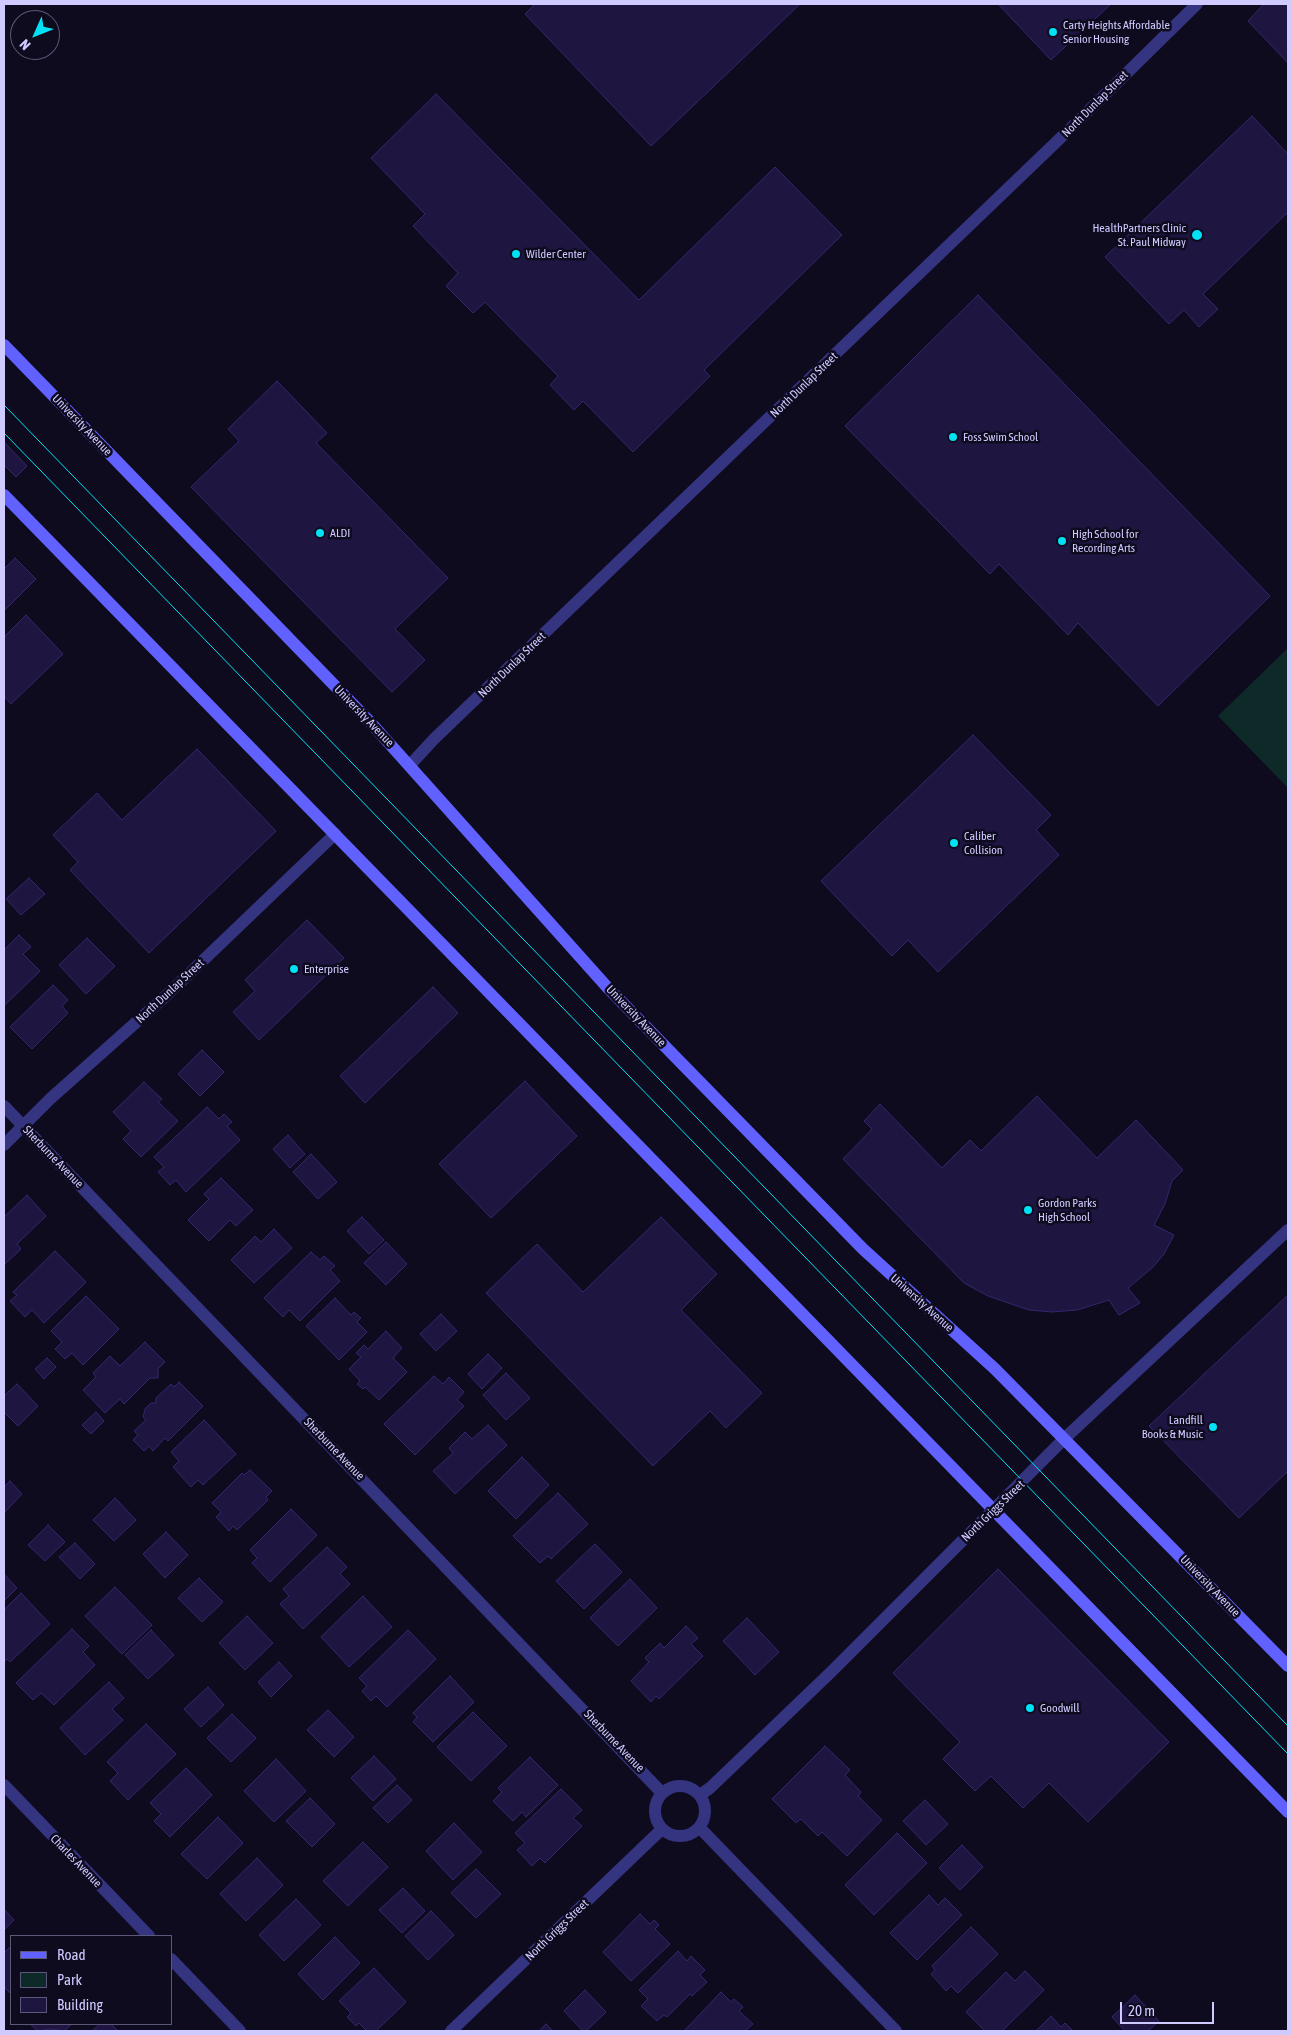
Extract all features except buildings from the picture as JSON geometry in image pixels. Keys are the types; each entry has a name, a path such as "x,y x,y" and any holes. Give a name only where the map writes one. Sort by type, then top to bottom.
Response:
{"main road":[{"name":"University Avenue","path":"4,346 410,765 614,994 863,1249 995,1369 1288,1666"},
{"path":"4,495 1288,1812"}],"street":[{"name":"North Dunlap Street","path":"410,765 441,733 1062,137 1197,4"},
{"name":"North Dunlap Street","path":"4,1145 169,993 334,834"},
{"name":"Sherburne Avenue","path":"4,1106 662,1793"},
{"name":"North Griggs Street","path":"700,1795 710,1788 830,1673 1065,1438 1288,1230"},
{"name":"Charles Avenue","path":"4,1785 148,1935"},
{"path":"679,1786 688,1786 700,1795 703,1799 706,1815 700,1828 691,1834 679,1837 662,1829 655,1812 656,1802 662,1793 679,1786"},
{"path":"700,1828 896,2031"},
{"name":"North Griggs Street","path":"451,2031 662,1829"},
{"path":"172,1960 240,2031"}],"green space":[{"path":"1288,648 1288,788 1218,716"}],"tram line":[{"path":"4,405 1288,1726"},
{"path":"4,433 1288,1754"}],"place":[{"name":"Carty Heights Affordable Senior Housing","path":"1053,32"},
{"name":"HealthPartners Clinic St. Paul Midway","path":"1197,235"},
{"name":"Wilder Center","path":"516,254"},
{"name":"Foss Swim School","path":"953,437"},
{"name":"ALDI","path":"320,533"},
{"name":"High School for Recording Arts","path":"1062,541"},
{"name":"Caliber Collision","path":"954,843"},
{"name":"Enterprise","path":"294,969"},
{"name":"Gordon Parks High School","path":"1028,1210"},
{"name":"Landfill Books & Music","path":"1213,1427"},
{"name":"Goodwill","path":"1030,1708"}]}
